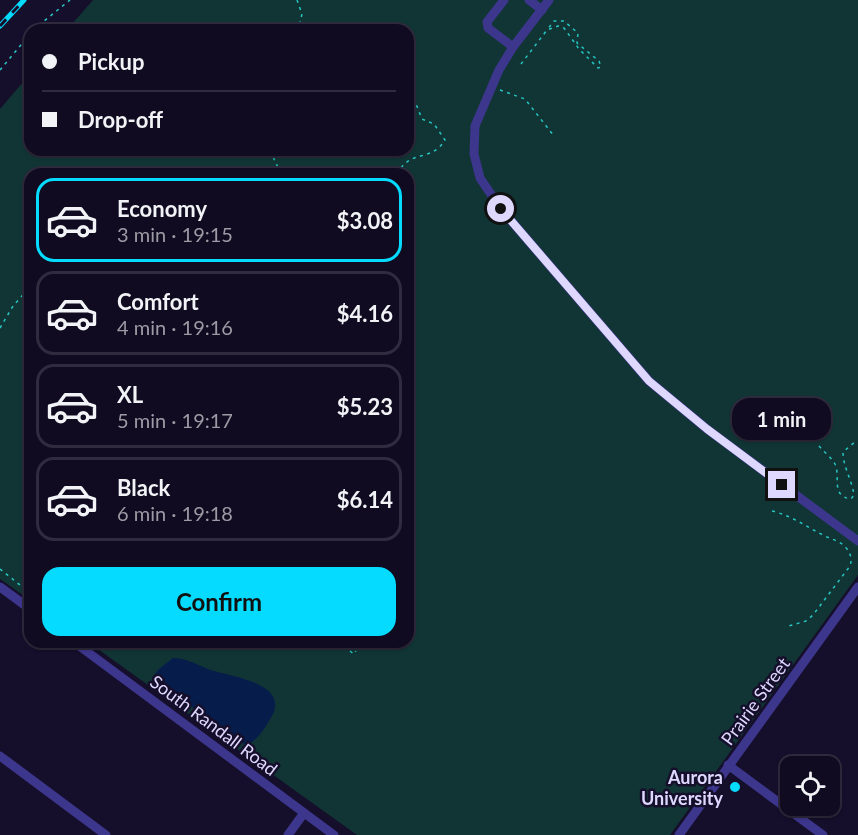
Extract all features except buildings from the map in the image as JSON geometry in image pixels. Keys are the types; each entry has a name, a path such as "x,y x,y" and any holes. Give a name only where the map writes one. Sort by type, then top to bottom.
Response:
{"street":[{"path":"504,0 488,22 489,28 513,47"},
{"path":"529,0 542,9"},
{"path":"549,0 513,47 499,70 475,126 474,154 480,178 501,209 649,381 707,429 858,541"},
{"path":"0,587 24,605"},
{"name":"Prairie Street","path":"678,835 858,587"},
{"name":"South Randall Road","path":"82,648 334,835"},
{"path":"0,756 106,835"},
{"path":"728,765 823,835"},
{"path":"288,835 304,813"}],"path":[{"path":"40,24 70,0"},
{"path":"297,0 302,14 300,24"},
{"path":"521,64 547,30 554,21 564,21 578,33 577,43 599,61 601,68 590,60 564,28 558,26 547,30"},
{"path":"0,70 24,41"},
{"path":"497,88 525,99 554,135"},
{"path":"401,168 407,160 435,152 445,140 434,124 422,119 414,102"},
{"path":"0,328 13,306 24,294"},
{"path":"819,446 834,463 838,474 836,483 839,491 844,497 851,498 854,490 845,467 843,452 856,441"},
{"path":"772,511 796,518 839,542 846,547 852,560 850,566 813,615 806,621 785,627"},
{"path":"0,568 24,588"},
{"path":"346,648 354,654 356,651 353,648"}],"green space":[{"path":"93,0 858,0 858,575 670,835 357,835 96,648 414,648 414,168 24,168 24,596 0,579 0,109 24,81 24,156 414,156 414,24 72,24"}],"water":[{"path":"173,658 187,660 208,669 253,682 272,695 275,705 272,716 259,735 248,745 242,743 152,678"}],"railway":[{"path":"0,26 24,0"}],"place":[{"name":"Aurora University","path":"735,787"}],"route":[{"path":"501,209 649,381 707,429 782,485"}]}
